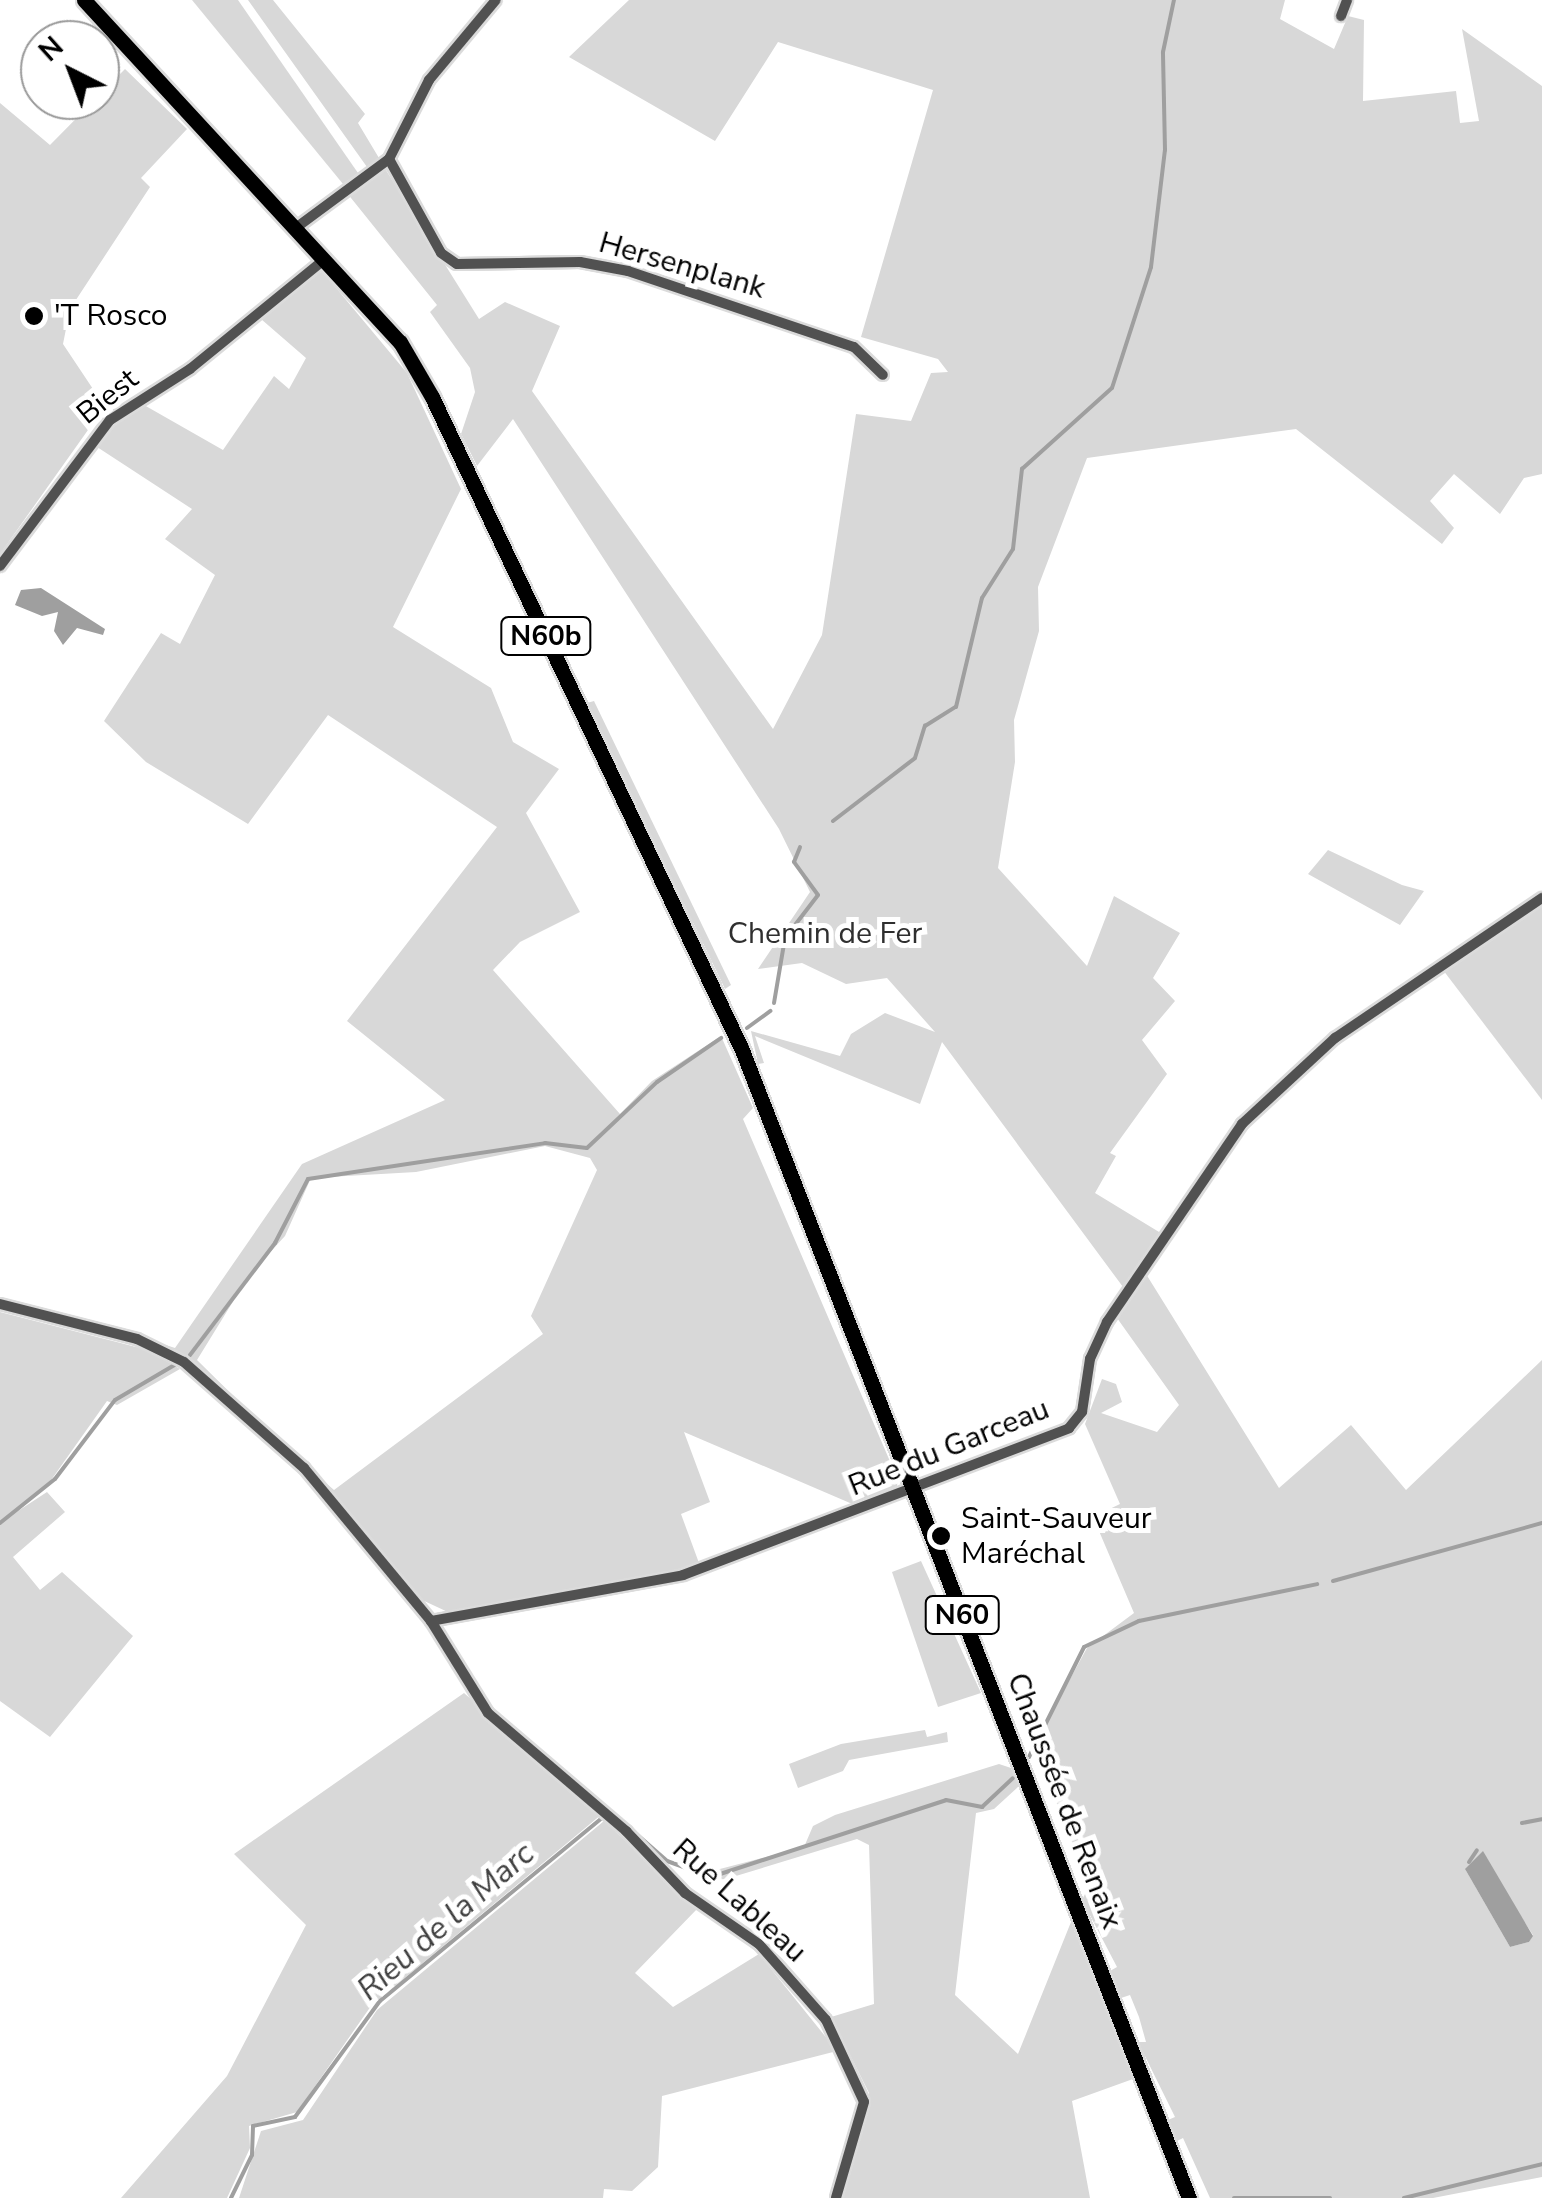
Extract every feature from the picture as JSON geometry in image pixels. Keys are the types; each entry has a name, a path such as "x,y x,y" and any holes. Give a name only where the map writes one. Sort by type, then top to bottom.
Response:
{"main road":[{"name":"N60b","path":"84,0 400,342 432,397 734,1033"},
{"name":"Chaussée de Renaix","path":"734,1033 1188,2198"}],"street":[{"path":"297,227 389,158 429,80 496,0"},
{"path":"1341,16 1347,0"},
{"name":"Hersenplank","path":"389,158 441,252 458,264 580,262 655,278 854,347 883,375"},
{"name":"Biest","path":"0,566 110,420 190,369 326,259"},
{"name":"Rue du Garceau","path":"432,1621 683,1575 1069,1428 1082,1412 1090,1359 1107,1322 1242,1124 1335,1038 1542,898"},
{"path":"0,1304 138,1340 184,1362 316,1481 432,1621"},
{"name":"Rue Lableau","path":"432,1621 479,1704 606,1814 685,1893 759,1944 836,2038 864,2102 836,2198"}],"green space":[{"path":"192,0 238,0 358,173 343,184"},
{"path":"248,0 273,0 365,114 358,123 379,158 367,167"},
{"name":"Chemin de Fer","path":"629,0 1285,0 1280,19 1334,49 1348,16 1364,20 1363,101 1456,91 1460,123 1479,121 1462,29 1542,86 1542,474 1524,478 1500,514 1454,474 1430,501 1454,528 1442,544 1296,429 1087,458 1038,587 1039,631 1014,720 1015,762 998,868 1087,966 1114,896 1180,933 1153,978 1175,1001 1142,1040 1167,1074 1110,1153 1116,1156 1095,1193 1164,1235 1123,1287 942,1042 920,1104 755,1036 764,1063 758,1064 751,1031 840,1056 851,1034 885,1013 935,1032 887,978 846,984 802,963 758,969 810,892 779,829 513,419 477,466 461,434 475,392 470,368 430,312 437,305 347,193 384,167 479,319 505,302 560,326 532,391 773,729 822,635 856,414 911,421 931,373 948,372 938,359 861,337 933,90 778,42 715,141 569,57"},
{"name":"'T Rosco","path":"125,69 187,129 141,178 150,187 70,309 63,344 109,413 88,430 0,554 0,103 50,145 75,120 120,120 120,74"},
{"path":"322,271 407,373 461,489 393,627 491,688 513,742 559,769 526,813 580,912 520,942 493,970 620,1114 652,1081 721,1036 753,1108 743,1119 898,1480 896,1491 857,1506 684,1432 710,1502 681,1514 699,1563 693,1566 703,1566 450,1613 420,1599 298,1459 334,1490 543,1334 531,1316 597,1170 590,1158 545,1146 416,1172 311,1178 285,1236 250,1274 197,1360 280,1442 193,1365 121,1331 175,1348 302,1164 445,1100 347,1021 497,827 328,715 248,824 146,762 104,721 161,633 180,644 215,575 165,539 192,509 94,445 106,427 144,405 223,450 274,376 289,389 306,358 261,319"},
{"path":"594,701 731,985 725,989 587,703"},
{"path":"1328,850 1402,885 1424,891 1400,925 1308,874"},
{"path":"1542,905 1542,1100 1443,970"},
{"path":"1146,1274 1279,1488 1351,1425 1406,1490 1542,1360 1542,2177 1433,2198 1210,2198 1183,2138 1177,2141 1168,2120 1175,2117 1138,2042 1146,2042 1139,2017 1130,1995 1121,1998 1110,1971 1117,1967 1082,1900 1089,1886 1034,1745 1087,1648 1134,1613 1093,1517 1120,1504 1085,1424 1102,1379 1116,1384 1122,1402 1101,1413 1157,1432 1179,1405 1117,1318","holes":["1465,1869 1518,1912 1533,1935 1529,1942 1510,1947"]},
{"path":"0,1312 140,1348 93,1332 134,1342 180,1369 117,1405 107,1401 49,1483 18,1511 47,1492 65,1512 13,1557 40,1590 62,1572 133,1636 50,1737 0,1701"},
{"path":"921,1561 981,1693 938,1707 892,1572"},
{"path":"464,1693 602,1814 371,2006 297,2112 249,2126 250,2148 227,2198 121,2198 227,2076 306,1925 234,1854"},
{"path":"925,1730 927,1737 947,1732 948,1742 849,1760 843,1771 798,1788 789,1764 841,1744"},
{"path":"999,1764 1011,1768 1019,1786 994,1809 976,1813 955,1995 1018,2054 1071,1922 1133,2079 1072,2101 1090,2198 840,2198 869,2093 831,2017 874,2004 869,1845 857,1839 726,1879 714,1880 716,1870 804,1847 813,1826 835,1815"},
{"path":"604,1821 698,1908 635,1973 673,2007 759,1954 837,2051 662,2096 658,2167 632,2191 604,2189 603,2198 239,2198 261,2131 303,2120 377,2010"}],"shaded area":[{"path":"41,588 105,629 103,635 77,628 63,645 54,631 58,612 42,616 15,605 21,590"},
{"path":"1483,1851 1533,1936 1529,1942 1510,1947 1465,1869"}],"waterway":[{"path":"833,821 915,758 925,726 956,707 982,598 1013,549 1022,469 1112,388 1151,267 1165,150 1163,52 1174,0"},
{"path":"774,1003 785,938 818,895 794,862 800,847"},
{"path":"747,1028 770,1011"},
{"path":"190,1355 275,1243 308,1179 545,1143 587,1148 657,1082 721,1038"},
{"path":"0,1523 55,1479 115,1400 176,1364"},
{"name":"Rieu de la Marc","path":"1333,1581 1542,1523"},
{"path":"1029,1757 1084,1647 1139,1621 1317,1584"},
{"path":"609,1810 667,1861 711,1877 946,1800 982,1807 1013,1778"},
{"name":"Rieu de la Marc","path":"231,2198 252,2155 253,2126 295,2117 380,2001 602,1818"},
{"path":"1522,1823 1542,1819"},
{"path":"1469,1862 1477,1850"},
{"path":"1404,2198 1542,2164"},
{"path":"1234,2198 1330,2198"}],"place":[{"name":"'T Rosco","path":"34,316"},
{"name":"Saint-Sauveur Maréchal","path":"941,1536"}]}
